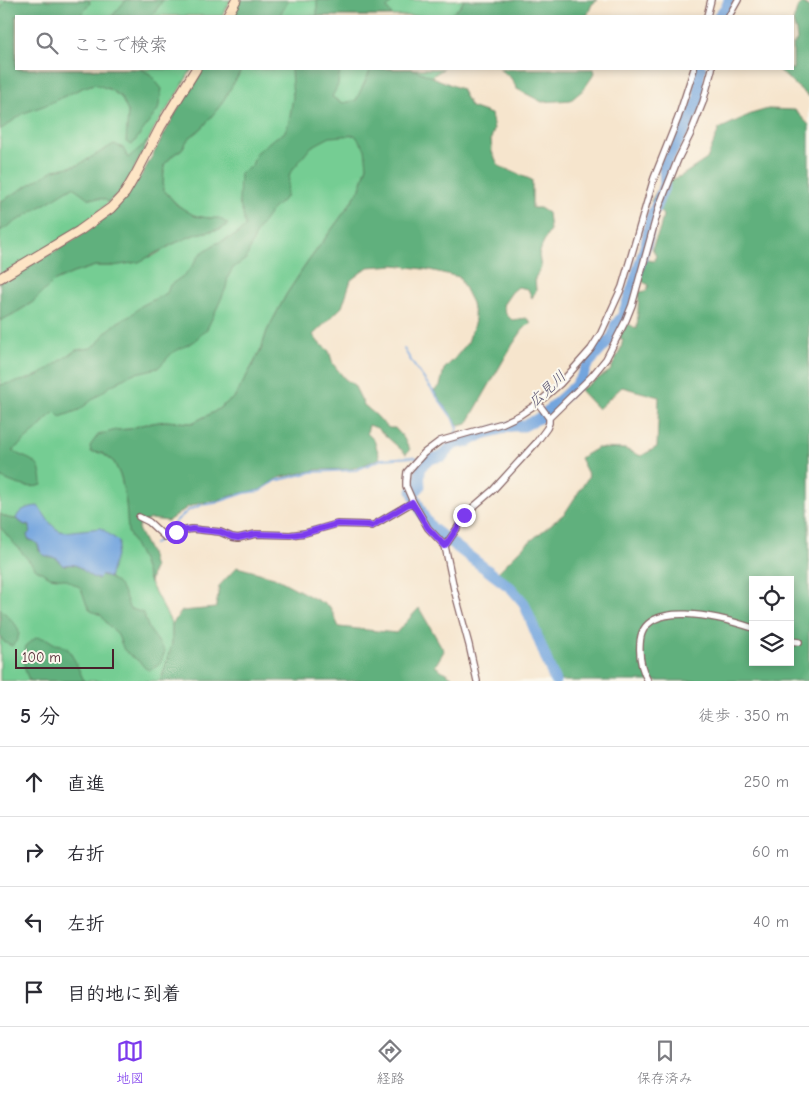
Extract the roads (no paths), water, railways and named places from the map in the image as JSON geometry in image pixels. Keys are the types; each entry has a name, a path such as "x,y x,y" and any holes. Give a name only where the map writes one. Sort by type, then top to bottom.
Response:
{"street":[{"path":"228,15 236,0"},
{"path":"707,15 711,0"},
{"path":"730,15 738,0"},
{"path":"0,278 73,235 111,208 125,193 161,126 195,70"},
{"path":"477,681 454,589 446,544 428,528 412,502 406,481 407,472 424,453 440,441 503,423 539,404 584,358 597,340 622,287 654,178 678,118 694,70"},
{"path":"548,417 592,376 606,359 626,320 660,207 678,159 703,102 712,70"},
{"path":"446,544 464,515 493,490 548,428 548,417 539,404"},
{"path":"139,517 149,522 163,535 192,529 220,532 238,538 256,534 290,535 305,533 337,524 372,526 412,502"},
{"path":"648,681 641,665 639,653 640,640 648,623 655,619 675,615 698,614 749,627"},
{"path":"794,641 799,642"}],"water":[{"path":"38,506 60,531 101,528 119,542 109,578 102,575 98,579 93,578 74,565 63,566 57,559 42,554 38,544 30,540 27,535 30,532 30,525 25,525 16,519 24,509"}],"waterway":[{"name":"広見川","path":"720,15 729,0"},
{"name":"広見川","path":"555,681 524,603 511,588 433,529 424,517 412,491 420,486 420,473 423,465 430,459 443,456 454,444 470,441 483,434 512,426 524,426 541,417 576,385 587,365 613,336 615,326 622,317 633,286 647,240 650,220 665,185 664,166 689,122 699,99 701,70"},
{"path":"404,349 454,420 458,428 455,434"},
{"path":"154,544 189,510 245,493 260,491 275,481 312,472 356,470 382,459 413,457 426,461"}]}
